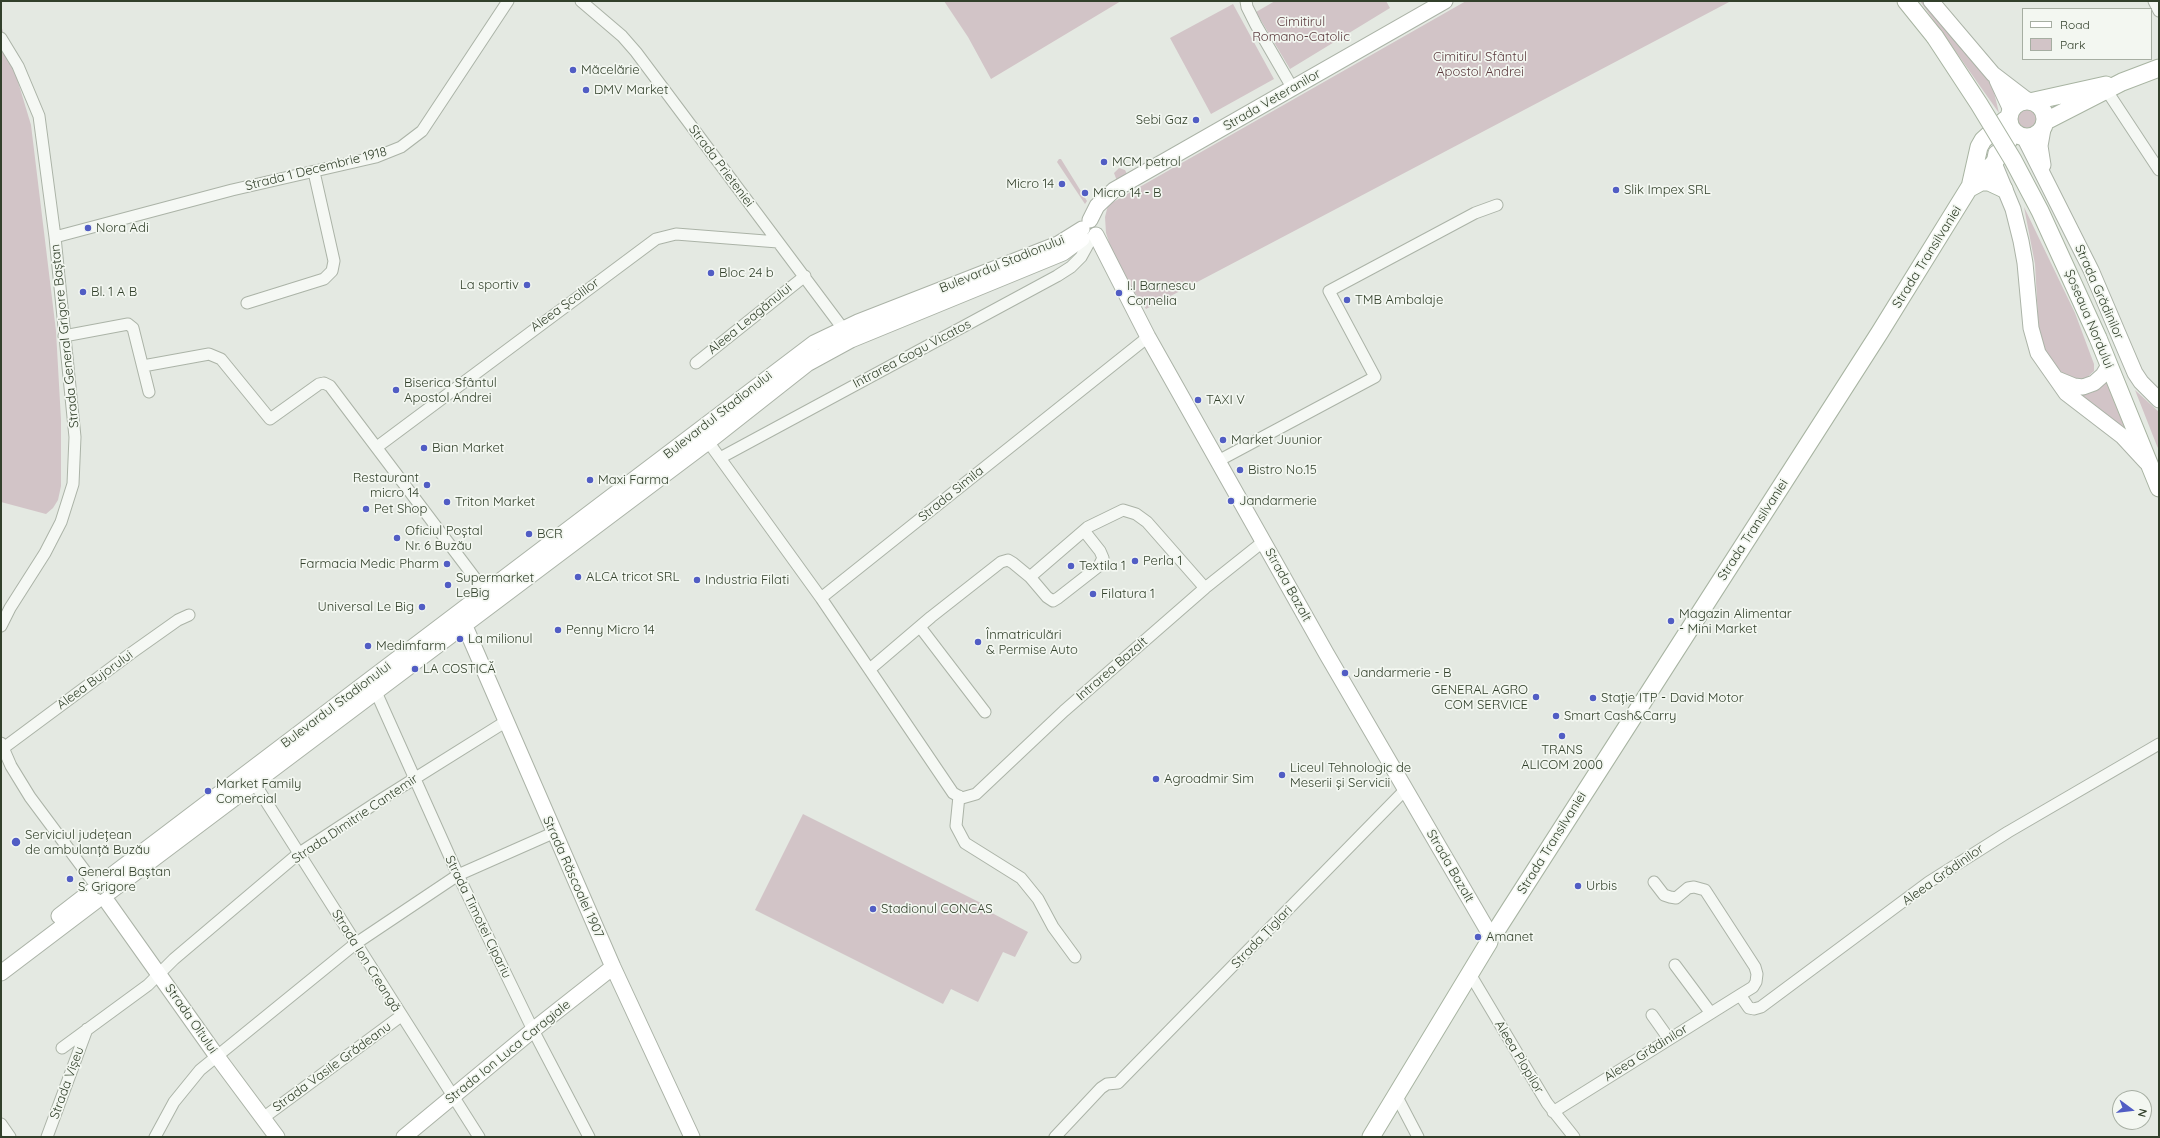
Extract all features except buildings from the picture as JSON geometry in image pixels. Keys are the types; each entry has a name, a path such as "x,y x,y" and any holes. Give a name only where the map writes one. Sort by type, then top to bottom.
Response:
{"main road":[{"name":"Strada Veteranilor","path":"1090,230 1101,201 1114,190 1293,89 1444,1"},
{"name":"Șoseaua Nordului","path":"1906,1 1935,37 1979,104 2013,160 2043,218 2098,338 2144,451 2155,466 2159,488"},
{"path":"1931,1 1993,74 2044,111 2044,125 2040,146 2046,180"},
{"path":"2004,189 2006,166 2014,126 2015,105 2122,82 2159,68"},
{"path":"1993,74 2014,126 2046,180"},
{"path":"1969,188 1979,147 1983,140 2014,126 2037,135 2044,125 2122,82"},
{"name":"Strada Transilvaniei","path":"1371,1137 1470,974 1491,935 1876,339 1969,188 1994,163 2014,126"},
{"path":"1994,163 2012,209 2021,241 2034,341 2043,363 2066,393 2122,436 2155,466"},
{"name":"Strada Grădinilor","path":"2046,180 2091,270 2135,372 2145,386 2159,400"},
{"path":"1969,188 1981,182 1989,182 2004,189"},
{"name":"Strada Bazalt","path":"1090,230 1148,337 1405,790 1491,935"},
{"name":"Bulevardul Stadionului","path":"1,973 100,891 704,436 794,357 814,343 847,334 1090,230"},
{"path":"2053,376 2066,384 2083,386 2094,383 2103,375 2109,365"},
{"name":"Bulevardul Stadionului","path":"1,960 255,784 376,692 462,619"},
{"name":"Strada Răscoalei 1907","path":"462,619 553,833 692,1137"},
{"name":"Strada Oltului","path":"100,891 216,1055 277,1137"},
{"name":"Strada Ion Luca Caragiale","path":"404,1137 533,1030 613,967"}],"street":[{"name":"Strada 1 Decembrie 1918","path":"55,237 232,190 376,157 401,147 412,141 422,131 508,1"},
{"name":"Strada Prieteniei","path":"581,1 616,31 636,52 847,334"},
{"path":"1246,1 1247,7 1256,25 1293,89"},
{"path":"2154,1 2159,11"},
{"name":"Strada General Grigore Baștan","path":"1,38 18,66 39,116 55,237 75,437 73,484 61,522 45,553 10,608 1,626"},
{"path":"2107,91 2159,170"},
{"path":"247,303 324,279 332,271 334,261 314,172"},
{"path":"1218,461 1375,377 1328,291 1475,213 1497,205"},
{"name":"Intrarea Gogu Vicatos","path":"720,458 1057,276 1071,267 1081,257 1090,230"},
{"name":"Aleea Școlilor","path":"377,447 656,239 676,234 778,242"},
{"name":"Aleea Leagănului","path":"696,363 805,276"},
{"path":"64,336 128,324 133,328 149,392"},
{"name":"Strada Simila","path":"821,598 1148,337"},
{"path":"143,366 209,354 221,359 270,420 319,384 324,383 330,386 490,598"},
{"path":"704,436 821,598 953,793 961,797 956,826 965,843 1021,878 1038,899 1053,927 1075,957"},
{"path":"1030,577 1094,524 1122,510 1136,514 1147,522 1205,588"},
{"path":"870,669 1001,562 1008,560 1013,563 1030,577 1047,598 1053,601 1099,566 1103,558 1100,551 1085,532"},
{"name":"Intrarea Bazalt","path":"961,797 976,794 1064,711 1205,588 1264,541"},
{"name":"Aleea Bujorului","path":"2,746 178,620 189,616"},
{"path":"920,627 985,712"},
{"name":"Strada Timotei Cipariu","path":"376,692 458,876 533,1030 589,1137"},
{"name":"Strada Dimitrie Cantemir","path":"62,1048 148,984 174,959 298,854 414,778 505,722"},
{"name":"Aleea Grădinilor","path":"1740,995 1749,1008 1761,1008 1929,882 2008,832 2159,744"},
{"path":"2,746 30,797 100,891"},
{"name":"Strada Ion Creangă","path":"255,784 355,944 479,1137"},
{"name":"Strada Țiglari","path":"1055,1137 1101,1088 1107,1084 1118,1083 1405,790"},
{"path":"155,1137 166,1114 187,1084 216,1055 355,944 458,876 553,833"},
{"name":"Aleea Grădinilor","path":"1553,1112 1710,1012 1753,987 1756,982 1757,974 1755,967 1704,890 1694,887 1688,888 1676,898 1664,894 1654,882"},
{"path":"1675,965 1710,1012"},
{"name":"Aleea Plopilor","path":"1470,974 1553,1112 1574,1137"},
{"path":"1652,1015 1669,1039"},
{"name":"Strada Vasile Grădeanu","path":"263,1118 401,1016"},
{"name":"Strada Vișeu","path":"47,1137 87,1029"},
{"path":"1396,1095 1418,1137"},
{"path":"1,1124 10,1137"}],"green space":[{"path":"944,1 1121,1 991,79 968,37"},
{"name":"Cimitirul Romano-Catolic","path":"1275,1 1386,1 1390,8 1290,69 1256,12"},
{"name":"Cimitirul Sfântul Apostol Andrei","path":"1466,1 1731,1 1146,309 1117,267 1106,233 1105,217 1108,205"},
{"path":"1920,1 1924,1 1988,79 1994,92 1999,113"},
{"path":"1233,4 1274,79 1211,114 1170,38"},
{"path":"1,25 31,125 56,331 61,420 61,486 58,500 53,508 46,514 1,502"},
{"path":"2023,108 2031,108 2037,114 2037,122 2031,128 2023,128 2017,122 2017,114"},
{"path":"1061,159 1087,201 1085,204 1057,162"},
{"path":"1119,168 1125,170 1127,174 1117,181 1114,173"},
{"path":"2024,207 2075,313 2094,364 2094,371 2084,380 2076,381 2065,376 2045,353 2039,335 2035,264"},
{"path":"2107,379 2127,433 2079,395 2091,393 2099,389"},
{"path":"2135,390 2159,412 2159,450 2157,446"},
{"name":"Stadionul CONCAS","path":"803,814 991,908 990,912 1028,932 1015,957 1003,952 978,1002 951,989 943,1004 755,910"}],"place":[{"name":"Măcelărie","path":"573,70"},
{"name":"DMV Market","path":"586,90"},
{"name":"Sebi Gaz","path":"1196,120"},
{"name":"MCM petrol","path":"1104,162"},
{"name":"Micro 14","path":"1062,184"},
{"name":"Slik Impex SRL","path":"1616,190"},
{"name":"Micro 14 - B","path":"1085,193"},
{"name":"Nora Adi","path":"88,228"},
{"name":"Bloc 24 b","path":"711,273"},
{"name":"La sportiv","path":"527,285"},
{"name":"Bl. 1 A B","path":"83,292"},
{"name":"I.I Barnescu Cornelia","path":"1119,293"},
{"name":"TMB Ambalaje","path":"1347,300"},
{"name":"Biserica Sfântul Apostol Andrei","path":"396,390"},
{"name":"TAXI V","path":"1198,400"},
{"name":"Market Juunior","path":"1223,440"},
{"name":"Bian Market","path":"424,448"},
{"name":"Bistro No.15","path":"1240,470"},
{"name":"Maxi Farma","path":"590,480"},
{"name":"Restaurant micro 14","path":"427,485"},
{"name":"Jandarmerie","path":"1231,501"},
{"name":"Triton Market","path":"447,502"},
{"name":"Pet Shop","path":"366,509"},
{"name":"BCR","path":"529,534"},
{"name":"Oficiul Poștal Nr. 6 Buzău","path":"397,538"},
{"name":"Perla 1","path":"1135,561"},
{"name":"Farmacia Medic Pharm","path":"447,564"},
{"name":"Textila 1","path":"1071,566"},
{"name":"ALCA tricot SRL","path":"578,577"},
{"name":"Industria Filati","path":"697,580"},
{"name":"Supermarket LeBig","path":"448,585"},
{"name":"Filatura 1","path":"1093,594"},
{"name":"Universal Le Big","path":"422,607"},
{"name":"Magazin Alimentar - Mini Market","path":"1671,621"},
{"name":"Penny Micro 14","path":"558,630"},
{"name":"La milionul","path":"460,639"},
{"name":"Înmatriculări & Permise Auto","path":"978,642"},
{"name":"Medimfarm","path":"368,646"},
{"name":"LA COSTICĂ","path":"415,669"},
{"name":"Jandarmerie - B","path":"1345,673"},
{"name":"GENERAL AGRO COM SERVICE","path":"1536,697"},
{"name":"Stație ITP - David Motor","path":"1593,698"},
{"name":"Smart Cash&Carry","path":"1556,716"},
{"name":"TRANS ALICOM 2000","path":"1562,736"},
{"name":"Liceul Tehnologic de Meserii și Servicii","path":"1282,775"},
{"name":"Agroadmir Sim","path":"1156,779"},
{"name":"Market Family Comercial","path":"208,791"},
{"name":"Serviciul județean de ambulanță Buzău","path":"16,842"},
{"name":"General Baștan S. Grigore","path":"70,879"},
{"name":"Urbis","path":"1578,886"},
{"name":"Stadionul CONCAS","path":"873,909"},
{"name":"Amanet","path":"1478,937"}]}
